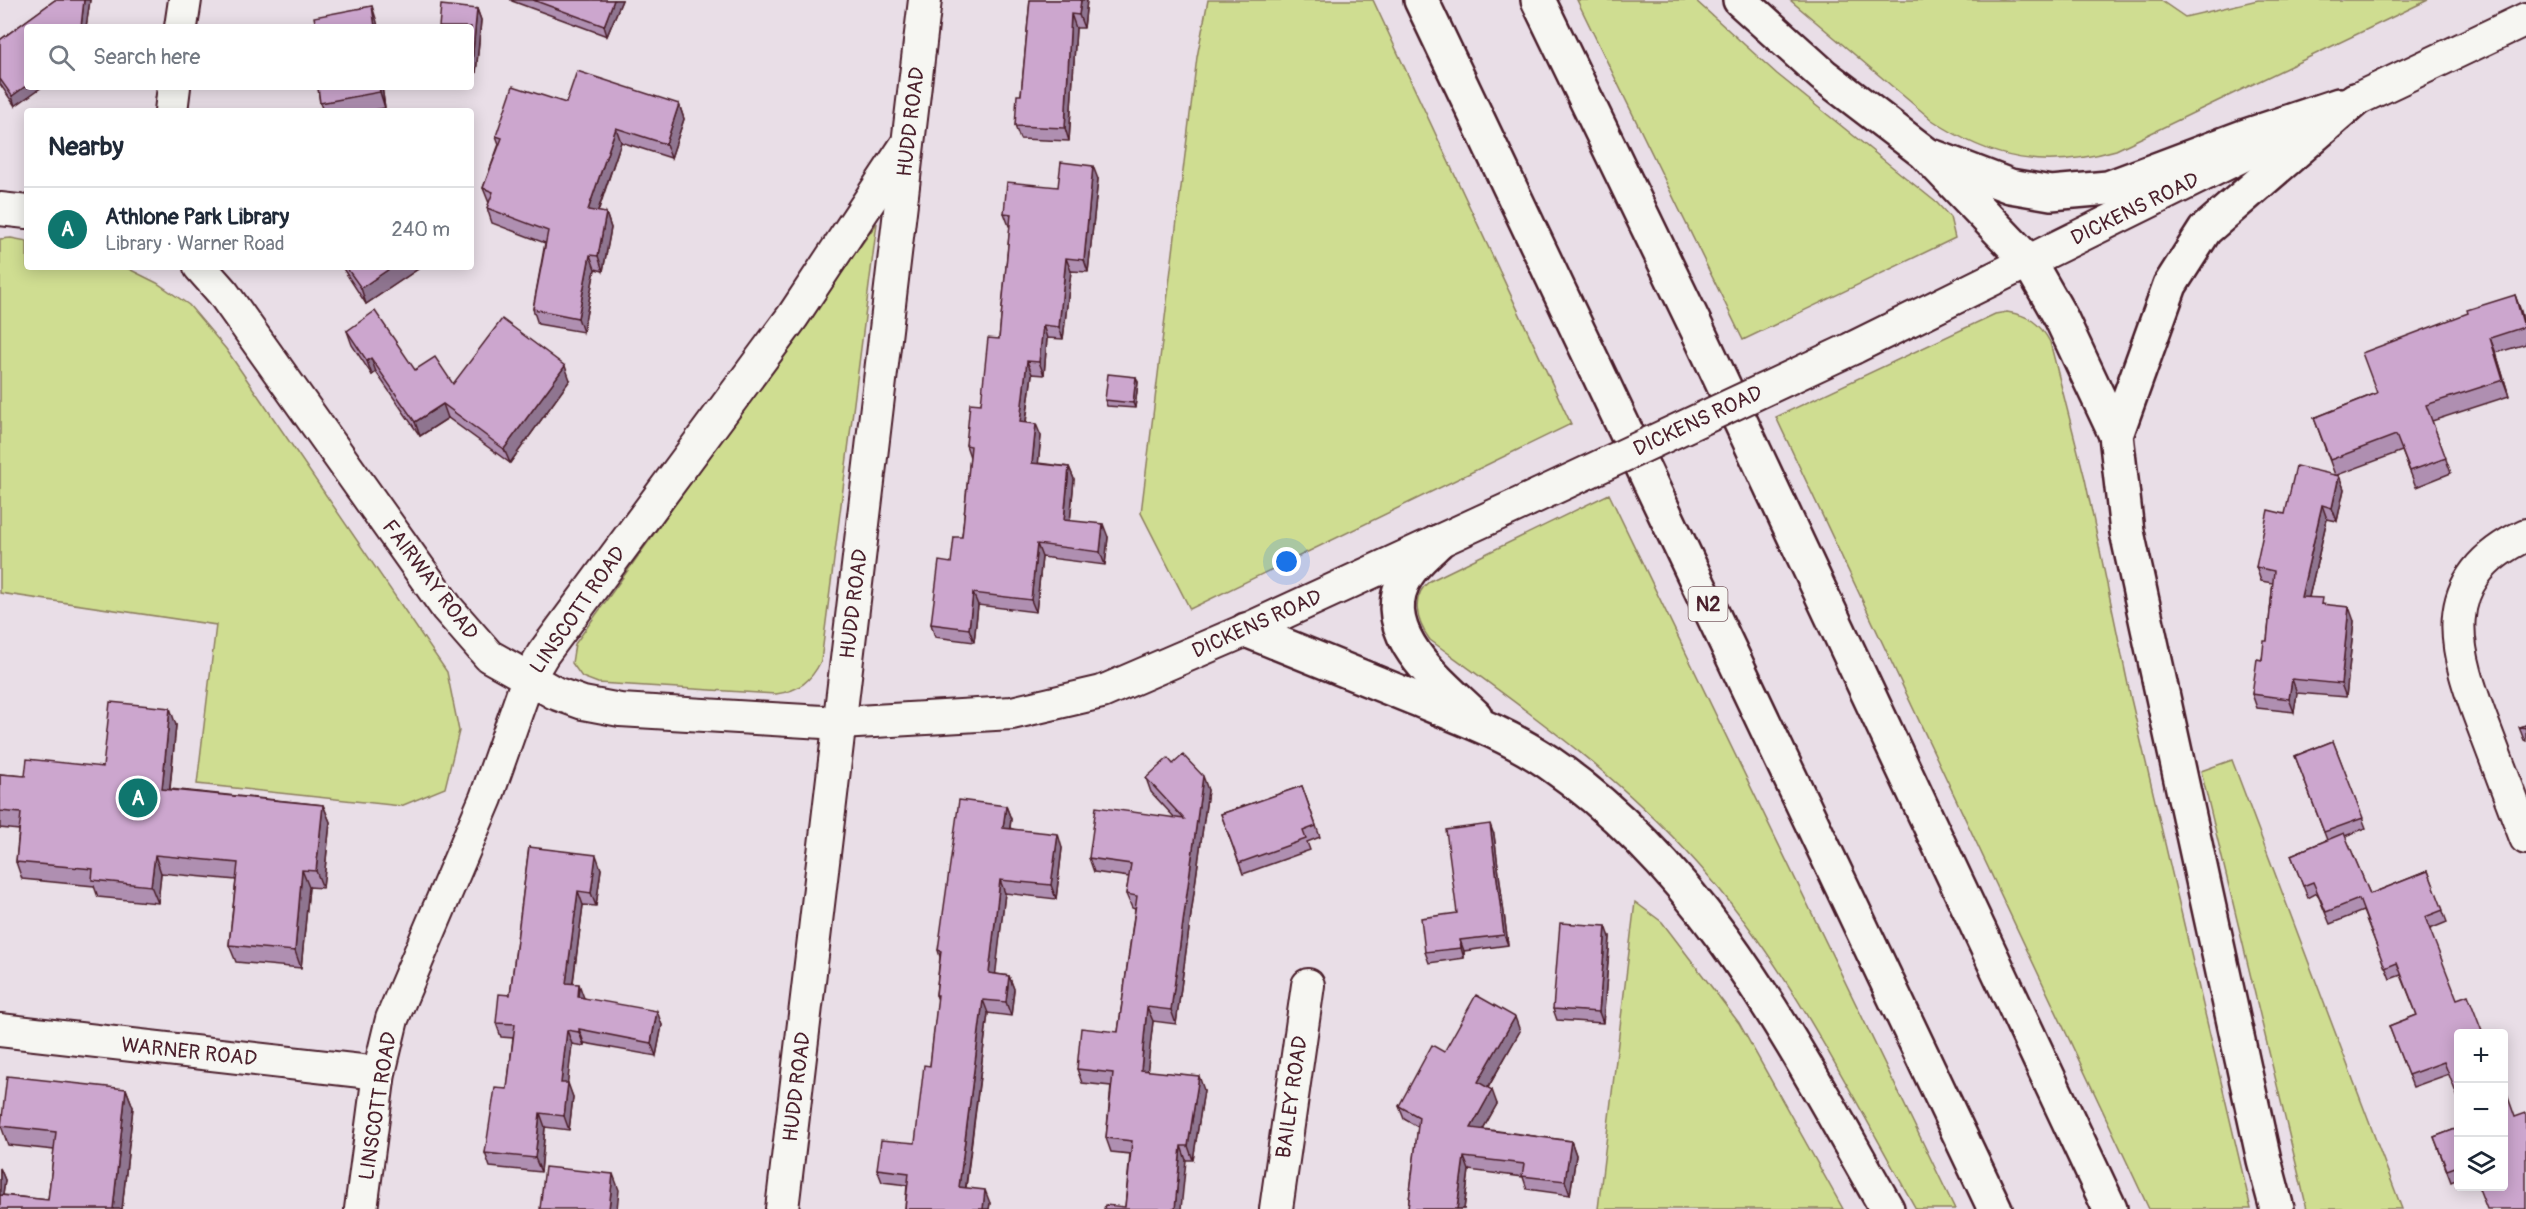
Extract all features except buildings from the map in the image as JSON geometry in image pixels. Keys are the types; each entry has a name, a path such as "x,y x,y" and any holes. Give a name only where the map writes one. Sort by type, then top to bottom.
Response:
{"highway":[{"name":"N2","path":"1420,0 1995,1209"},
{"path":"1538,0 1698,331 2110,1209"},
{"path":"1740,0 1823,75 1924,153 2029,262 2061,318 2116,435 2129,544 2256,1126 2277,1209"},
{"path":"1924,153 2010,186 2051,193 2108,188 2246,136 2355,100"},
{"path":"2116,435 2170,285 2205,230 2355,100"},
{"path":"1438,542 1407,575 1396,612 1407,643 1413,651 1430,672 1487,728"},
{"path":"1246,630 1487,728 1548,762 1605,807 1683,886 1750,973 1887,1209"}],"street":[{"path":"181,24 185,0"},
{"name":"HUDD ROAD","path":"782,1209 925,0"},
{"name":"DICKENS ROAD","path":"840,723 1012,713 1065,703 1102,692 1246,630 1853,348 2355,100 2526,19"},
{"path":"171,108 174,90"},
{"name":"LINSCOTT ROAD","path":"361,1209 379,1073 392,1019 486,798 528,679 543,654 793,315 908,143"},
{"path":"0,209 24,212"},
{"name":"FAIRWAY ROAD","path":"203,270 223,293 447,608 489,656 528,679 583,703 620,710 840,723"},
{"path":"2526,535 2511,542 2478,568 2463,594 2457,633 2464,676 2526,838"},
{"name":"BAILEY ROAD","path":"1276,1209 1308,986"},
{"name":"WARNER ROAD","path":"0,1030 379,1073"}],"green space":[{"path":"1208,0 1373,0 1571,424 1190,609 1141,513 1197,57"},
{"path":"1577,0 1695,0 1777,74 1937,203 1950,217 1955,238 1743,340"},
{"path":"1790,0 2160,0 2185,17 2258,0 2428,0 2116,150 2066,160 2043,160 1999,153 1977,145 1932,120"},
{"path":"877,223 821,661 817,668 798,688 776,694 598,683 582,677 572,663 575,644"},
{"path":"0,239 24,240 24,270 131,270 157,283 189,305 226,349 447,672 459,731 445,788 401,806 197,784 216,625 0,593"},
{"path":"2007,312 2033,321 2050,342 2085,479 2131,699 2251,1209 2149,1209 1776,417 1995,314"},
{"path":"1609,494 1955,1209 1916,1209 1842,1075 1789,987 1731,903 1698,864 1667,831 1603,772 1536,718 1430,640 1421,625 1417,609 1418,601 1424,587 1430,581"},
{"path":"2232,760 2402,1209 2307,1209 2201,771"},
{"path":"1635,902 1662,922 1739,1023 1843,1209 1598,1209"}],"place":[{"name":"Athlone Park Library","path":"138,798"}]}
